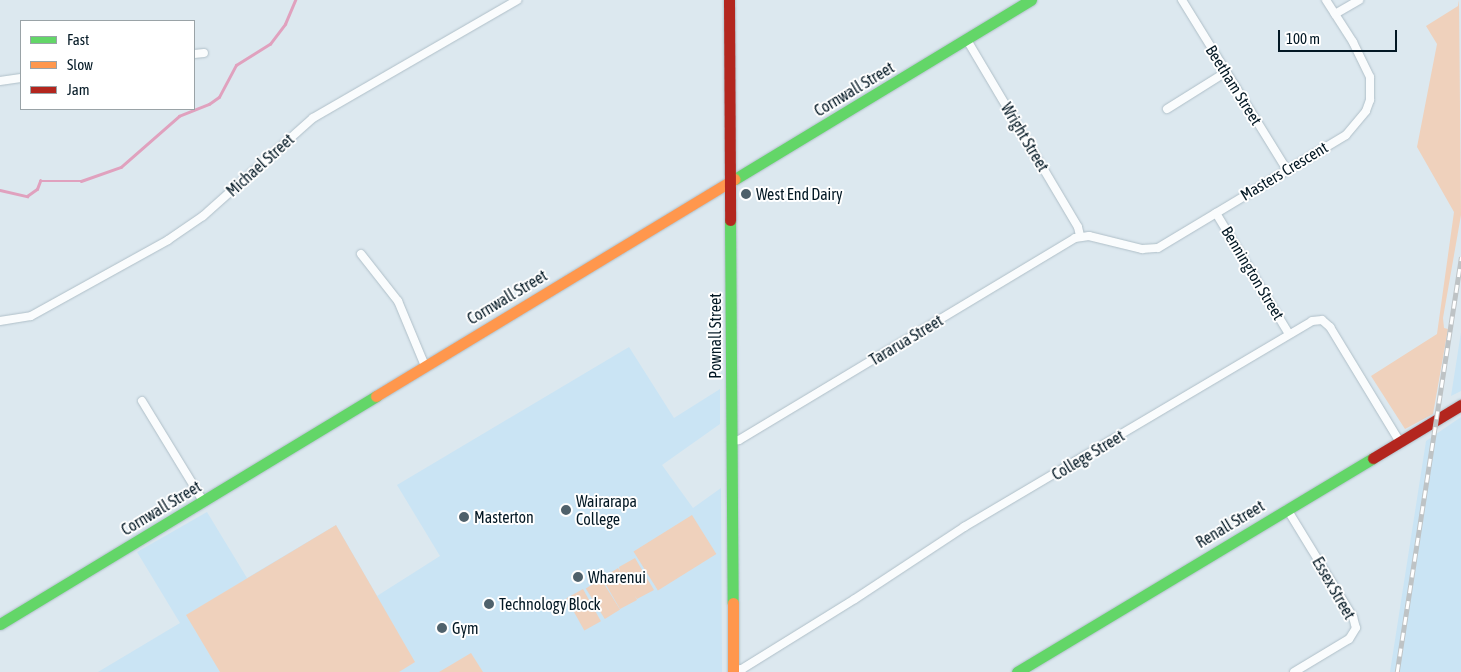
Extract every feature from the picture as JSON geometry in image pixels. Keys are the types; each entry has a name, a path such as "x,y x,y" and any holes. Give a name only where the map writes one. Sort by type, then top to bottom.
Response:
{"street":[{"name":"Michael Street","path":"0,321 31,316 185,229 313,118 516,0"},
{"name":"Pownall Street","path":"730,0 734,671"},
{"name":"Cornwall Street","path":"0,624 1031,0"},
{"name":"Beetham Street","path":"1182,0 1287,170"},
{"name":"Masters Crescent","path":"1080,236 1149,249 1166,244 1354,128 1370,100 1370,77 1366,64 1326,0"},
{"path":"1335,14 1359,0"},
{"name":"Wright Street","path":"967,40 1078,227 1080,236"},
{"path":"195,54 204,53"},
{"path":"1167,109 1226,72"},
{"path":"0,82 20,78"},
{"name":"Bennington Street","path":"1216,213 1289,334"},
{"name":"Tararua Street","path":"732,441 739,440 1080,236"},
{"path":"361,254 398,301 425,366"},
{"name":"College Street","path":"734,671 743,669 855,600 964,527 1312,320 1326,323 1400,442"},
{"path":"142,401 203,501"},
{"name":"Renall Street","path":"1016,672 1461,404"},
{"name":"Essex Street","path":"1287,509 1353,617 1356,628 1349,639 1294,672"}],"shaded area":[{"path":"1459,0 1461,215 1443,318 1444,328 1448,329 1433,414 1405,429 1371,376 1437,334 1454,212 1417,147 1437,44 1426,26 1458,6"},
{"path":"1461,332 1461,391 1451,396"},
{"name":"Wairarapa College","path":"629,347 674,418 720,389 720,424 662,465 693,508 721,488 722,672 98,672 180,623 137,552 207,512 247,578 336,525 377,596 440,556 397,485"},
{"path":"1461,417 1461,672 1390,672 1426,441"},
{"path":"692,515 716,554 658,591 633,552"},
{"path":"336,525 415,662 399,672 220,672 186,615"},
{"path":"635,558 654,590 637,599 635,596 637,600 620,609 602,578 618,568 620,571 619,567"},
{"path":"601,579 620,610 605,619 586,589"},
{"path":"583,589 601,621 584,631 566,598"},
{"path":"471,653 483,672 439,672"}],"waterway":[{"path":"195,110 209,104 219,97 236,65 270,44 285,24 295,0"},
{"path":"0,190 27,196 37,189 40,181 81,181 121,167 179,116 194,110"}],"railway":[{"path":"1397,672 1461,257"}],"traffic: fast":[{"path":"735,179 1031,0"},
{"path":"730,220 733,603"},
{"path":"0,624 376,396"},
{"path":"1017,672 1373,458"}],"traffic: slow":[{"path":"376,396 735,179"},
{"path":"733,603 733,672"}],"traffic: jam":[{"path":"729,0 730,220"},
{"path":"1373,458 1461,405"}],"place":[{"name":"West End Dairy","path":"746,194"},
{"name":"Wairarapa College","path":"566,510"},
{"name":"Masterton","path":"464,517"},
{"name":"Wharenui","path":"578,577"},
{"name":"Technology Block","path":"489,604"},
{"name":"Gym","path":"442,628"}]}
